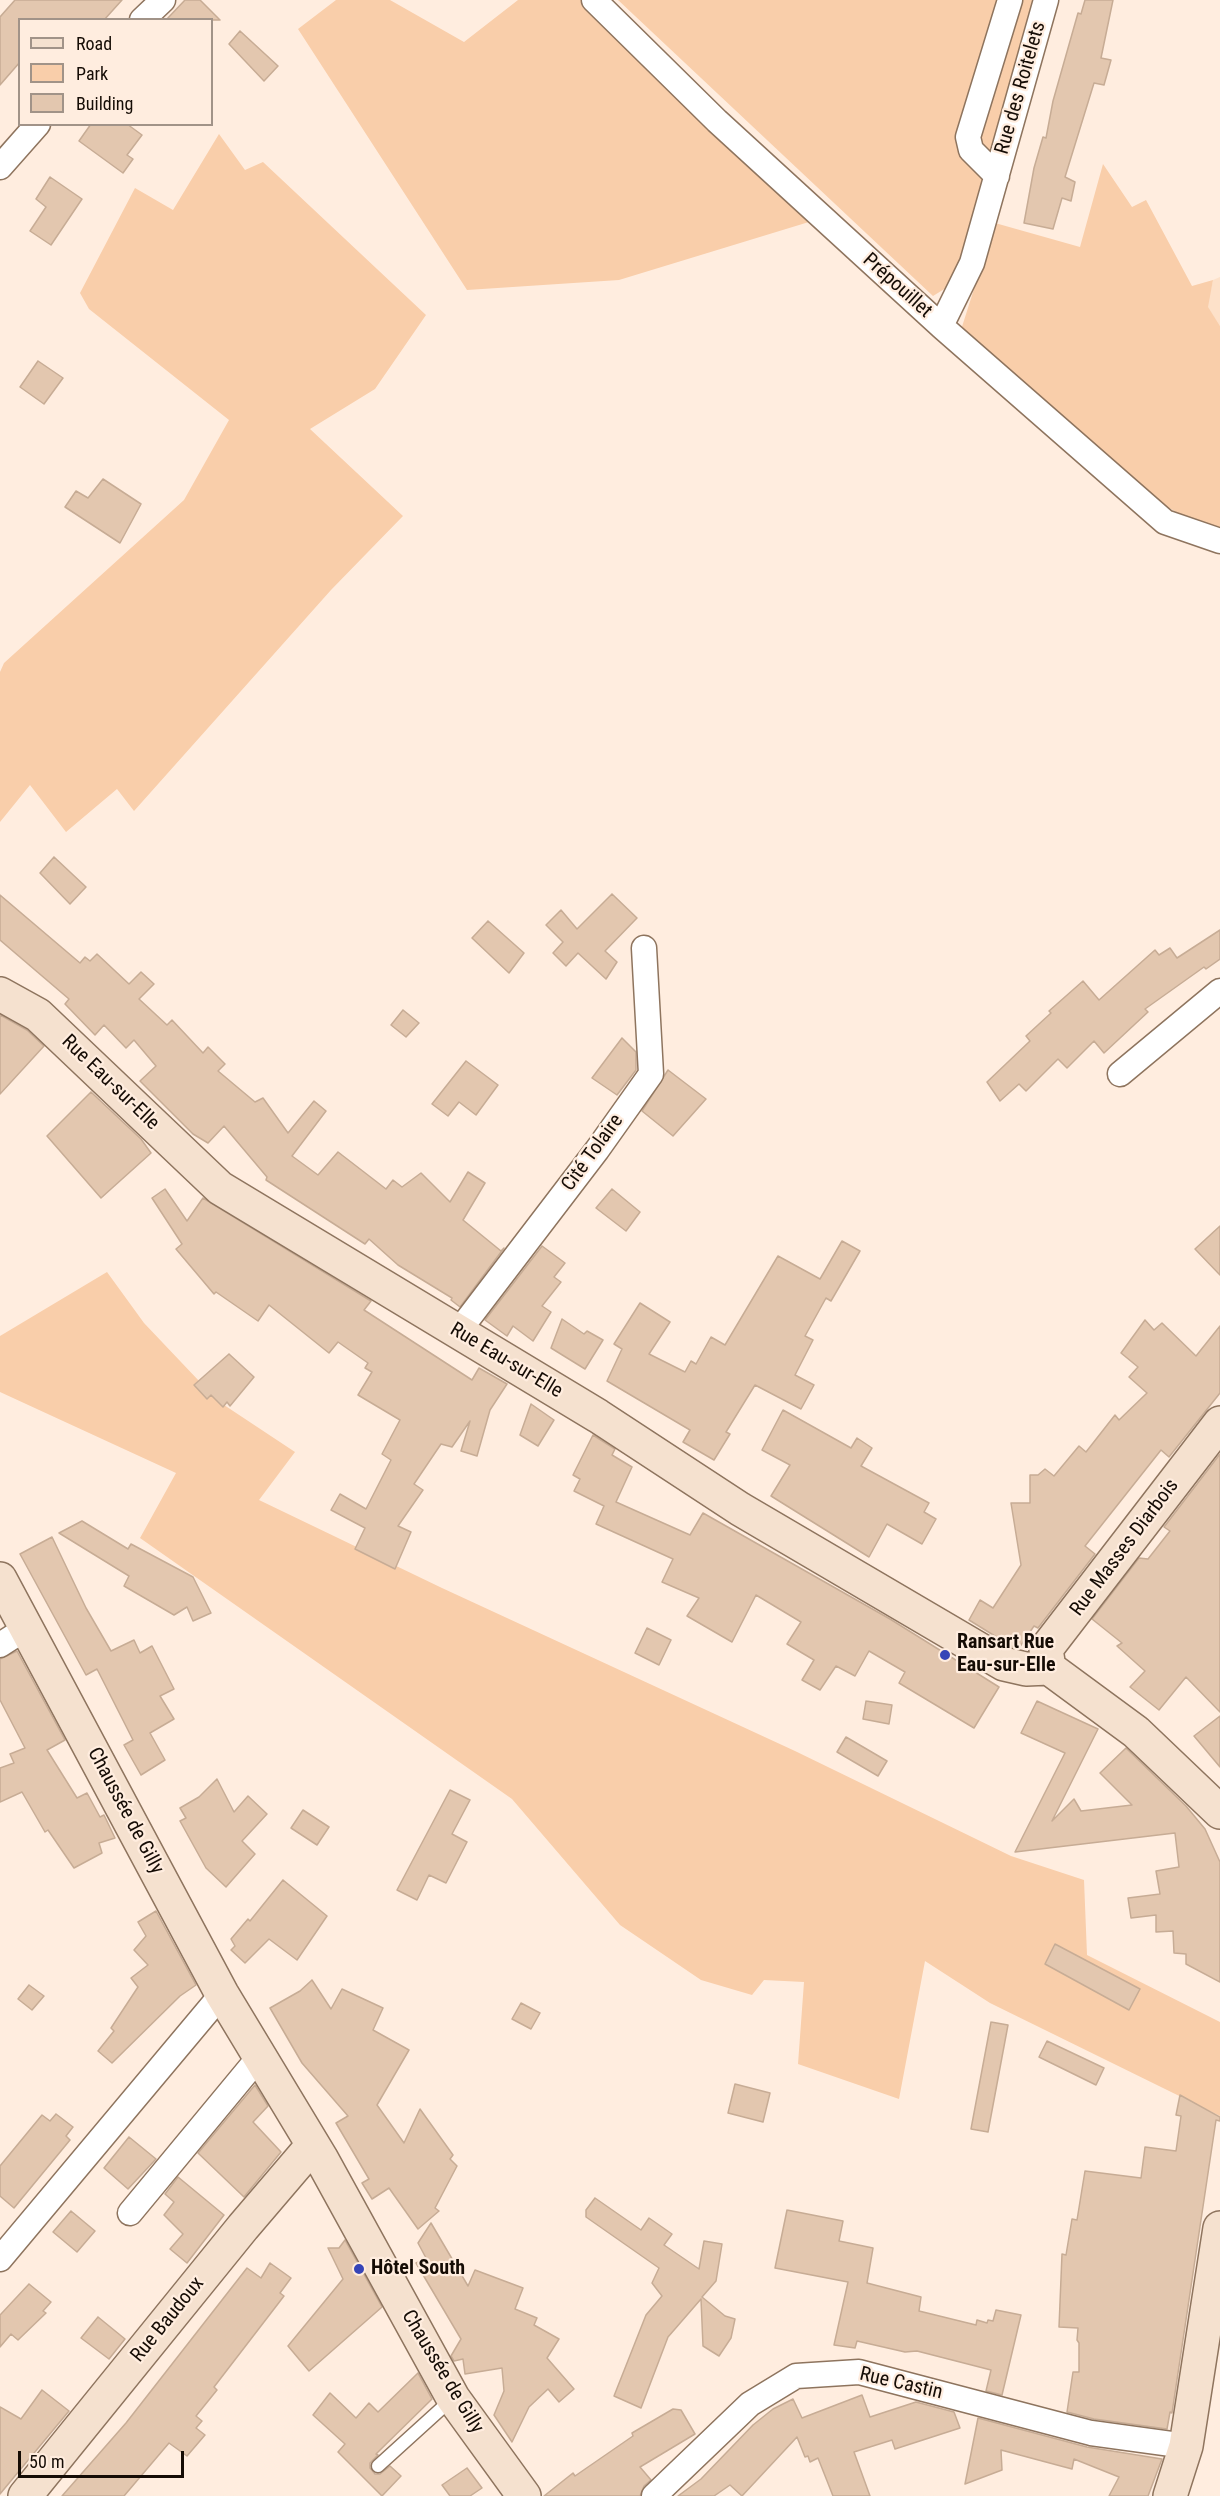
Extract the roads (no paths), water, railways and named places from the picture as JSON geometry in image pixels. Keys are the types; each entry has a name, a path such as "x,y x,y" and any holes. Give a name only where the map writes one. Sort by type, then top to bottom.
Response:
{"street":[{"path":"144,18 163,0"},
{"name":"Prépouillet","path":"594,0 717,121 941,327 1165,522 1220,541"},
{"name":"Rue des Roitelets","path":"996,176 971,150 968,137 1010,0"},
{"name":"Rue des Roitelets","path":"941,327 972,263 1046,0"},
{"path":"0,167 36,126"},
{"name":"Cité Tolaire","path":"458,1332 597,1150 651,1074 644,948"},
{"path":"1120,1074 1220,991"},
{"name":"Rue Eau-sur-Elle","path":"0,994 38,1015 220,1188 598,1416 740,1509 1004,1664 1026,1669 1049,1668"},
{"name":"Rue Masses Diarbois","path":"1049,1668 1046,1649 1220,1423"},
{"name":"Chaussée de Gilly","path":"0,1579 28,1627 222,1994 314,2145 453,2398 524,2496"},
{"path":"0,1645 28,1627"},
{"path":"1049,1668 1136,1732 1217,1806 1220,1812"},
{"path":"0,2259 222,1994"},
{"path":"130,2212 260,2056"},
{"name":"Rue Baudoux","path":"25,2496 243,2227 314,2145"},
{"path":"1170,2496 1186,2446 1218,2260 1220,2228"},
{"name":"Rue Castin","path":"654,2496 750,2404 796,2376 859,2372 1091,2433 1186,2446"}],"lane":[{"path":"378,2466 453,2398"}],"place":[{"name":"Ransart Rue Eau-sur-Elle","path":"945,1655"},
{"name":"Hôtel South","path":"359,2269"}]}
